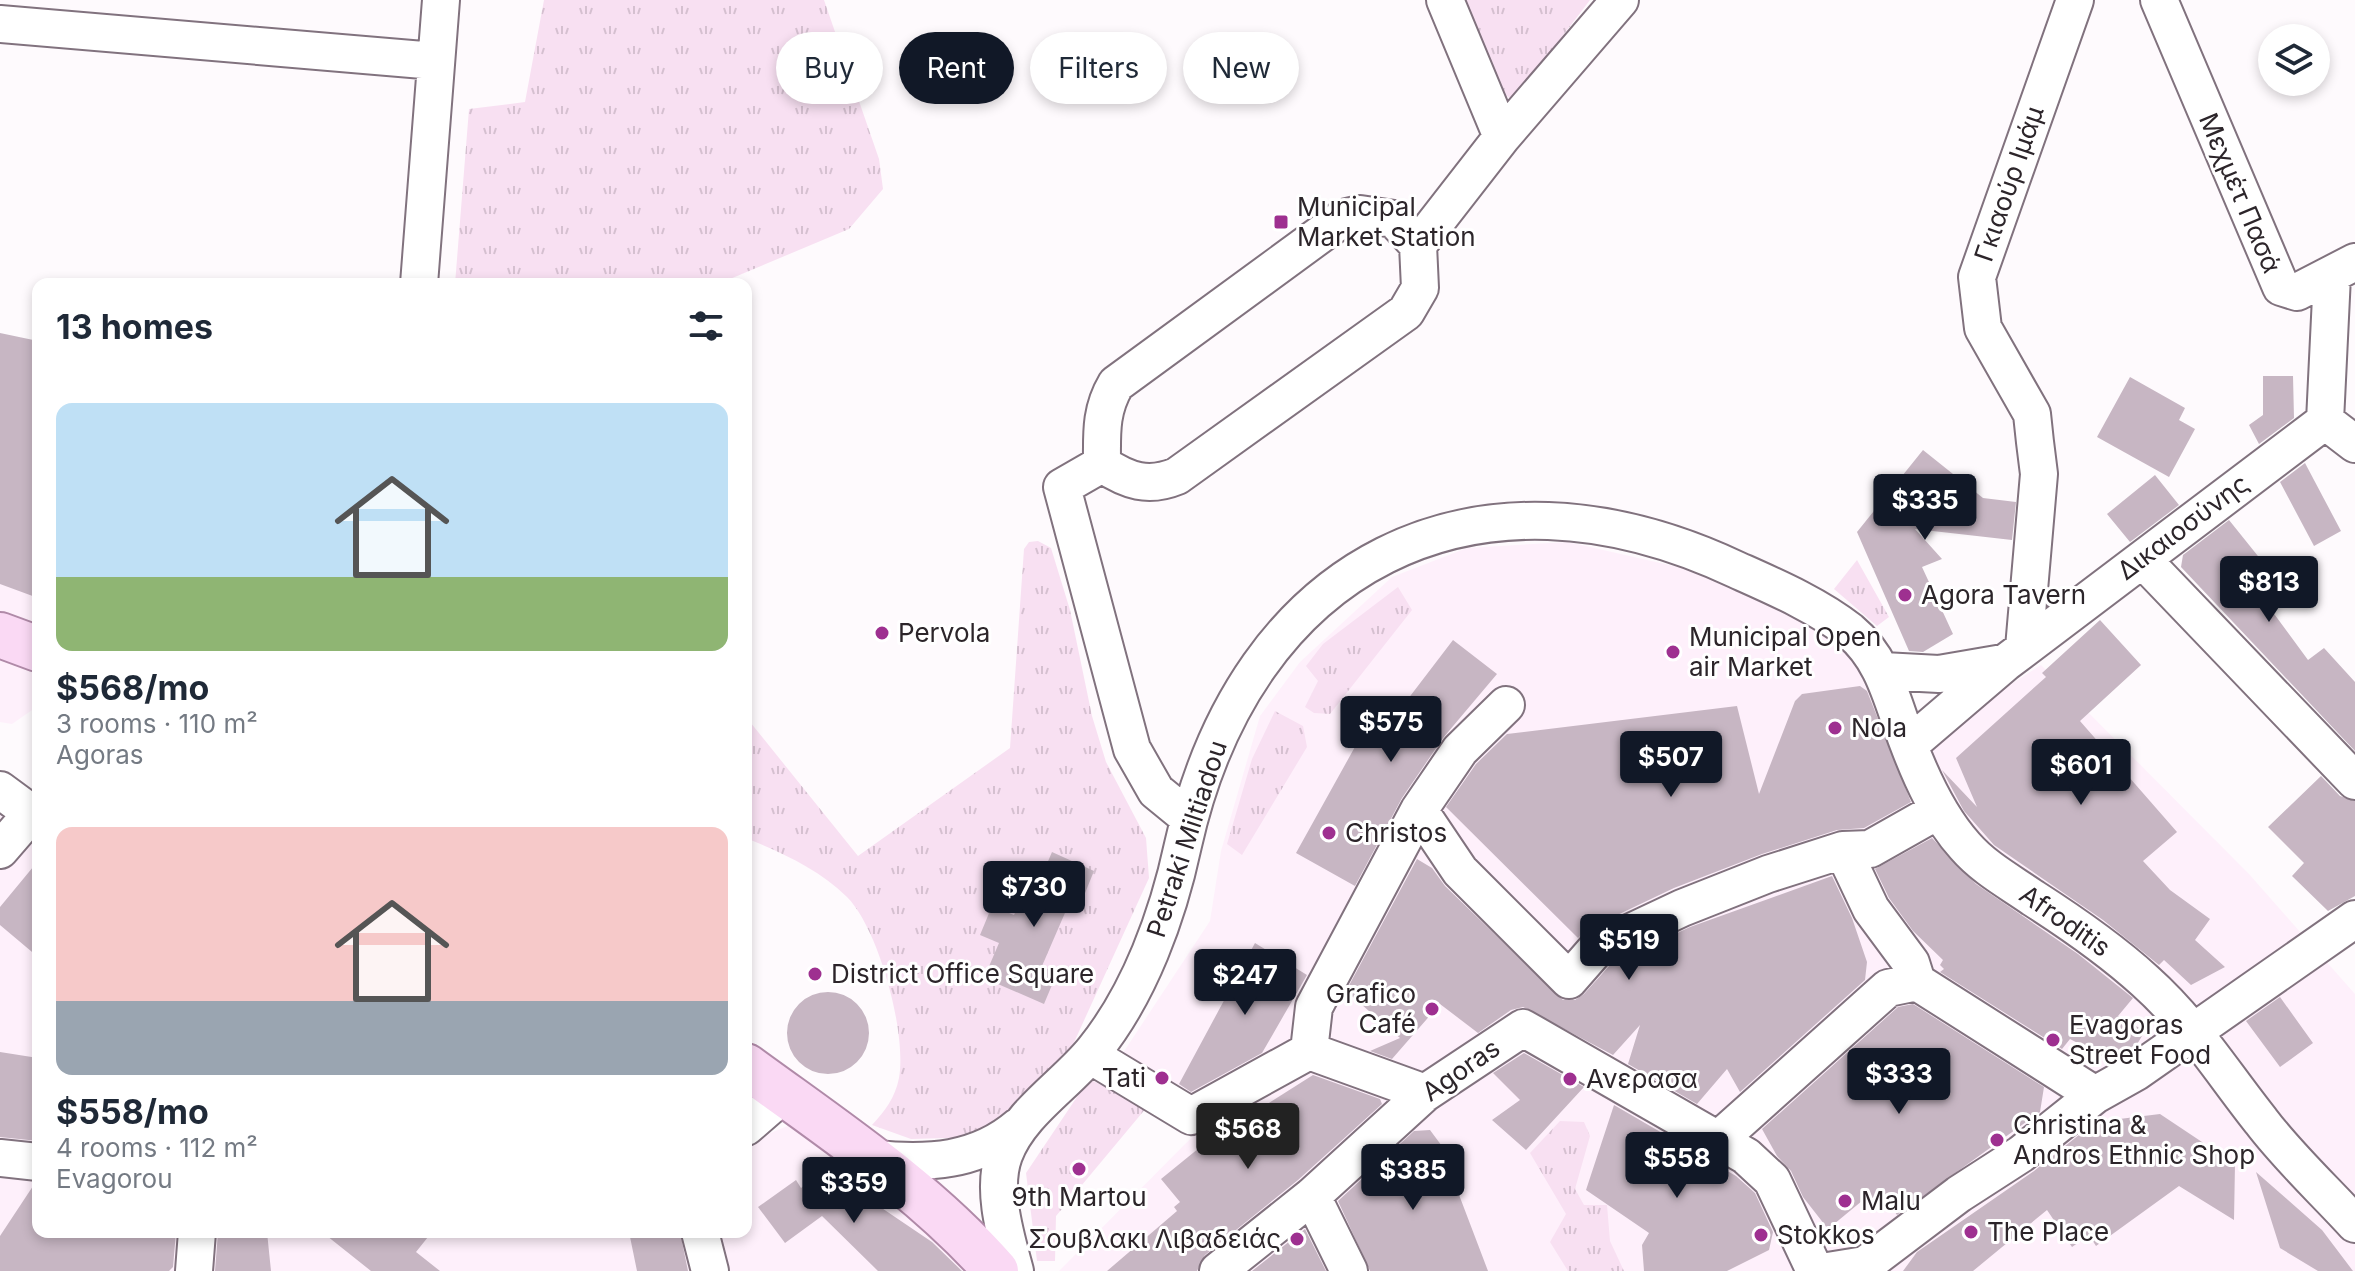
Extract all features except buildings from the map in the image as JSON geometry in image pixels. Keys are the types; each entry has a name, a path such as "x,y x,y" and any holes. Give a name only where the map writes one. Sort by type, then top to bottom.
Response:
{"main road":[{"path":"0,635 32,647"},
{"path":"752,1070 875,1159 959,1228 996,1271"}],"street":[{"path":"419,278 441,0"},
{"path":"1445,0 1502,137"},
{"path":"1418,245 1502,137 1620,0"},
{"name":"Γκιαούρ Ιμάμ","path":"2014,656 2039,474 2032,414 1983,328 1977,277 2075,0"},
{"name":"Μεχμέτ Πασά","path":"2159,0 2281,287 2297,292 2344,269"},
{"path":"0,24 435,61"},
{"path":"1360,214 1394,219 1418,245 1420,288 1406,312 1177,476 1159,483 1139,483 1123,478 1102,464 1101,421 1106,401 1116,384 1343,218 1360,214"},
{"name":"Μεχμέτ Πασά","path":"2325,421 2344,269"},
{"path":"2325,421 2355,444"},
{"name":"Δικαιοσύνης","path":"1909,745 2014,656 2143,560 2208,506 2325,421"},
{"path":"1102,464 1062,487 1132,749 1156,791 1189,818"},
{"name":"Petraki Miltiadou","path":"1015,1271 999,1180 1004,1154 1027,1118 1090,1055 1112,1027 1152,945 1174,888 1189,818 1241,691 1274,644 1303,614 1337,586 1393,550 1476,523 1562,524 1667,541 1708,556 1826,615 1869,649 1883,671 1909,745 1939,810"},
{"path":"2143,560 2355,781"},
{"name":"Δικαιοσύνης","path":"1883,671 1939,674 2014,656"},
{"path":"1309,1051 1314,1007 1419,810 1460,750 1506,705"},
{"path":"0,790 32,813"},
{"path":"1419,810 1460,871 1569,980 1597,948 1682,908 1768,874 1843,850 1870,849 1939,810"},
{"name":"Afroditis","path":"1939,810 1967,848 1988,866 2120,960 2196,1030 2261,1122 2355,1224"},
{"path":"0,850 32,818"},
{"path":"1843,850 1871,909 1911,963 1917,982 2095,1095"},
{"path":"1828,1271 1865,1265 1959,1194 2021,1154 2095,1095 2136,1072 2355,919"},
{"path":"1815,1271 1772,1180 1746,1156 1717,1141 1888,988 1917,982"},
{"name":"Agoras","path":"1218,1271 1312,1196 1425,1093 1523,1028 1717,1141"},
{"path":"1090,1055 1191,1116 1309,1051 1425,1093"},
{"path":"752,1122 784,1094"},
{"path":"875,1159 925,1162 975,1154 1001,1142 1027,1118"},
{"path":"0,1158 32,1161"},
{"path":"1312,1196 1349,1271"},
{"path":"194,1271 197,1238"},
{"path":"702,1238 710,1271"}],"shaded area":[{"path":"0,499 32,509 32,710 12,724 0,722"},
{"path":"1568,542 1735,580 1829,631 1872,680 1900,755 2041,665 2249,874 2355,994 2355,1271 1059,1271 1209,1120 1117,1062 1210,921 1221,851 1260,716 1300,662 1392,577 1467,548"},
{"path":"0,796 32,820 32,1238 752,1238 752,1141 790,1125 873,1172 983,1271 0,1271"}],"green space":[{"path":"544,0 824,0 835,32 776,32 776,104 860,104 879,159 883,189 849,229 732,278 455,278 469,109 525,102"},
{"path":"1456,0 1590,0 1513,101 1486,79"},
{"path":"1038,541 1051,548 1070,610 1092,716 1106,762 1146,838 1149,878 1071,1049 984,1137 911,1139 872,1125 895,1092 899,1078 899,1036 880,957 859,912 836,887 812,870 752,841 752,724 858,856 1010,748 1024,549 1029,542"},
{"path":"1857,560 1889,617 1877,626 1834,589"},
{"path":"1398,587 1412,610 1330,714 1314,713 1305,707 1318,681 1306,666 1323,644"},
{"path":"1275,711 1303,726 1307,747 1242,855 1227,844 1252,759"},
{"path":"1089,1079 1147,1107 1056,1216 1055,1261 1037,1261 1026,1173"},
{"path":"1560,1121 1584,1122 1590,1136 1575,1189 1584,1205 1607,1205 1610,1241 1624,1271 1568,1271 1550,1242 1566,1214 1530,1153"}],"place":[{"name":"Municipal Market Station","path":"1281,222"},
{"name":"Agora Tavern","path":"1905,595"},
{"name":"Pervola","path":"882,633"},
{"name":"Municipal Open air Market","path":"1673,652"},
{"name":"Nola","path":"1835,728"},
{"name":"Christos","path":"1329,833"},
{"name":"District Office Square","path":"815,974"},
{"name":"Grafico Café","path":"1432,1009"},
{"name":"Evagoras Street Food","path":"2053,1040"},
{"name":"Tati","path":"1162,1078"},
{"name":"Ανερασα","path":"1570,1079"},
{"name":"Christina & Andros Ethnic Shop","path":"1997,1140"},
{"name":"9th Martou","path":"1079,1169"},
{"name":"Malu","path":"1845,1201"},
{"name":"The Place","path":"1971,1232"},
{"name":"Stokkos","path":"1761,1235"},
{"name":"Σουβλακι Λιβαδειάς","path":"1297,1239"}]}
